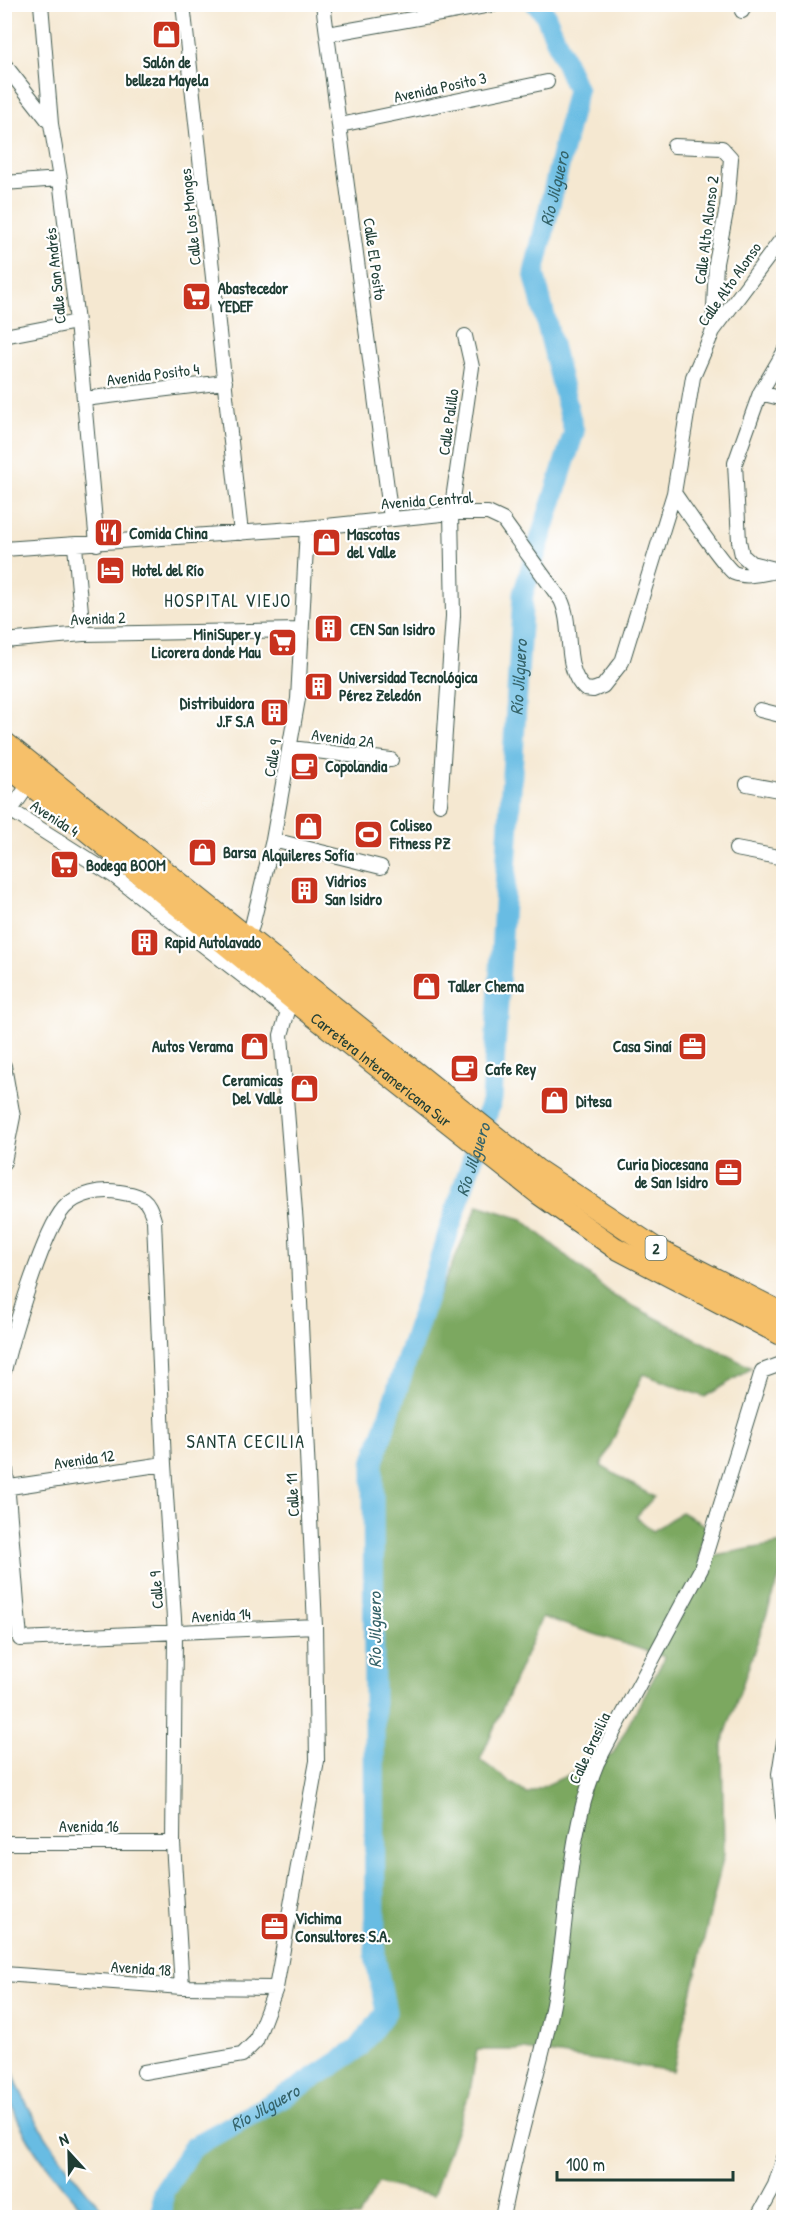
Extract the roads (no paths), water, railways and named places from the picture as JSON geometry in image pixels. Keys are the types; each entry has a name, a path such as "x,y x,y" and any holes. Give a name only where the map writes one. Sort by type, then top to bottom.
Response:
{"highway":[{"name":"Carretera Interamericana Sur","path":"4,742 35,777 243,945 298,1000 539,1194 614,1246 783,1336"},
{"name":"Carretera Interamericana Sur","path":"4,763 35,777"},
{"name":"Carretera Interamericana Sur","path":"298,1000 461,1108 536,1169 657,1249 783,1314"}],"street":[{"name":"Calle San Andrés","path":"41,4 51,124 77,322 97,544"},
{"name":"Calle Los Monges","path":"183,4 240,532"},
{"name":"Calle El Posito","path":"323,4 391,518"},
{"path":"328,34 496,4"},
{"path":"4,64 51,124"},
{"name":"Avenida Posito 3","path":"340,125 547,81"},
{"name":"Calle Alto Alonso 2","path":"675,146 722,148 731,158 727,207 716,263 713,331"},
{"path":"4,183 60,179"},
{"name":"Calle Alto Alonso","path":"674,493 693,377 713,331 783,236"},
{"path":"4,336 77,322"},
{"name":"Calle Palillo","path":"440,804 453,616 451,513 472,367 465,336"},
{"path":"781,570 752,563 742,555 739,541 735,463 760,393 783,352"},
{"name":"Avenida Posito 4","path":"84,399 225,382"},
{"path":"760,393 783,399"},
{"path":"674,493 709,538 723,563 735,573 753,575 781,570"},
{"name":"Avenida Central","path":"4,549 75,546 307,528 451,513 488,513 502,520 517,542 551,582 568,614 574,675 585,689 593,690 603,686 622,662 674,493"},
{"name":"Calle 9","path":"243,945 273,840 291,748 298,699 307,528"},
{"path":"75,546 83,634"},
{"name":"Avenida 2","path":"4,641 83,634 301,630"},
{"path":"760,710 783,716"},
{"name":"Avenida 2A","path":"291,748 391,760"},
{"path":"7,812 35,777"},
{"path":"747,784 783,791"},
{"name":"Avenida 4","path":"7,812 114,876 298,1000"},
{"path":"273,840 381,867"},
{"path":"736,849 783,858"},
{"name":"Calle 11","path":"144,2072 242,2055 256,2041 276,1988 317,1761 315,1626 297,1237 281,1035 298,1000"},
{"path":"4,1066 13,1117 4,1162"},
{"name":"Calle 9","path":"4,1371 10,1346 39,1263 64,1207 76,1198 111,1191 139,1196 148,1203 154,1220 164,1464 175,1634 173,1843 182,1987"},
{"name":"Calle Brasilia","path":"501,2217 512,2162 551,2013 585,1791 597,1763 700,1569 762,1371 783,1363"},
{"path":"4,1447 10,1487"},
{"name":"Avenida 12","path":"10,1487 164,1464"},
{"name":"Avenida 14","path":"10,1487 20,1639 175,1634 315,1626"},
{"path":"783,1742 779,1774 783,1826"},
{"name":"Avenida 16","path":"4,1843 173,1843"},
{"name":"Avenida 18","path":"4,1974 182,1987 276,1988"},
{"path":"757,2217 775,2185 783,2158"}],"water":[{"path":"5,2044 19,2088 37,2122 84,2188 109,2217 89,2217 50,2171 27,2137 10,2101 5,2081"}],"waterway":[{"name":"Río Jilguero","path":"162,2218 163,2192 193,2147 295,2090 358,2049 386,2012 375,1956 373,1463 492,1099 523,594 574,432 534,273 577,90 545,14 536,4"}],"place":[{"name":"Salón de belleza Mayela","path":"167,34"},
{"name":"Abastecedor YEDEF","path":"197,297"},
{"name":"Comida China","path":"108,533"},
{"name":"Mascotas del Valle","path":"326,543"},
{"name":"Hotel del Río","path":"111,570"},
{"name":"CEN San Isidro","path":"329,629"},
{"name":"MiniSuper y Licorera donde Mau","path":"282,643"},
{"name":"Universidad Tecnológica Pérez Zeledón","path":"318,686"},
{"name":"Distribuidora J.F S.A","path":"275,712"},
{"name":"Copolandia","path":"304,766"},
{"name":"Alquileres Sofía","path":"308,827"},
{"name":"Coliseo Fitness PZ","path":"369,834"},
{"name":"Barsa","path":"202,852"},
{"name":"Bodega BOOM","path":"65,865"},
{"name":"Vidrios San Isidro","path":"304,890"},
{"name":"Rapid Autolavado","path":"144,942"},
{"name":"Taller Chema","path":"427,986"},
{"name":"Autos Verama","path":"254,1046"},
{"name":"Casa Sinaí","path":"693,1046"},
{"name":"Cafe Rey","path":"464,1069"},
{"name":"Ceramicas Del Valle","path":"304,1089"},
{"name":"Ditesa","path":"555,1101"},
{"name":"Curia Diocesana de San Isidro","path":"729,1173"},
{"name":"Vichima Consultores S.A.","path":"274,1927"}],"district":[{"name":"HOSPITAL VIEJO","path":"228,600"},
{"name":"SANTA CECILIA","path":"246,1441"}]}
